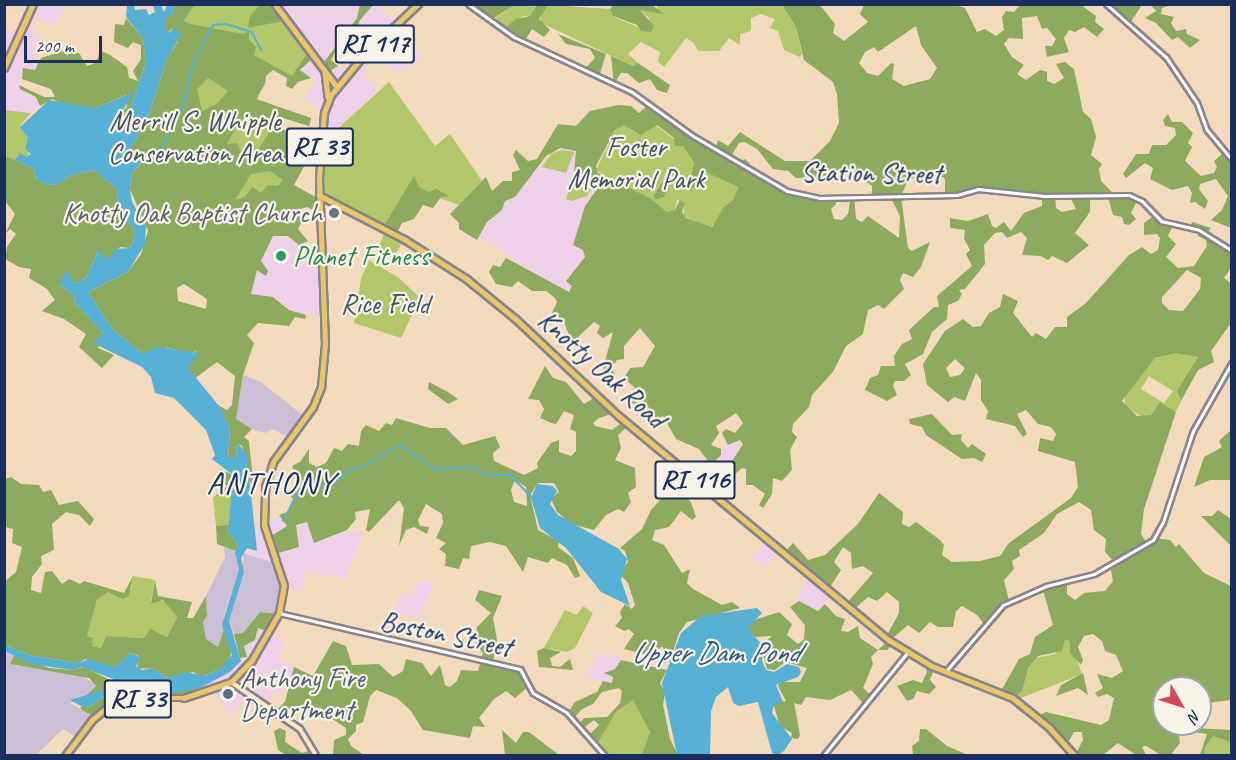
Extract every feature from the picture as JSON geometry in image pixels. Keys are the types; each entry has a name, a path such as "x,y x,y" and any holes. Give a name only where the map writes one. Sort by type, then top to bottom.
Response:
{"main road":[{"path":"4,68 33,4"},
{"name":"RI 33","path":"275,4 337,87 328,100"},
{"name":"RI 117","path":"337,87 370,48 418,4"},
{"name":"RI 33","path":"65,756 92,720 110,705 126,700 184,698 231,682 252,660 279,613 284,586 264,525 266,487 273,462 313,407 321,387 325,344 319,195 320,137 328,100 324,70"},
{"name":"Knotty Oak Road","path":"319,195 409,241 473,284 619,416 907,653 946,671 993,687 1025,706 1075,756"},
{"path":"231,682 300,729 316,756"}],"street":[{"name":"Station Street","path":"468,4 514,37 632,92 693,136 787,191 819,198 957,195 978,189 1045,196 1129,195 1142,201 1161,221 1204,232 1232,251"},
{"path":"1106,4 1166,57 1197,103 1207,130 1232,160"},
{"path":"946,671 1003,604 1046,586 1094,574 1153,540 1163,522 1193,431 1232,362"},
{"name":"Boston Street","path":"279,613 520,669 533,693 567,713 605,756"},
{"path":"823,756 907,653"}],"shaded area":[{"path":"21,5 67,5 55,26 38,18 32,30 39,37 33,56 40,62 36,69 23,68 19,85 36,97 40,106 31,113 5,110 4,30 18,33 31,10"},
{"path":"274,5 360,5 357,18 324,62 332,72 338,66 349,73 372,46 356,31 365,11 373,5 398,21 394,26 424,58 396,73 372,48 364,56 370,62 362,74 378,90 320,145 324,113 305,98 315,81 300,70 309,59"},
{"path":"560,148 576,151 577,176 597,186 574,243 583,250 585,259 570,275 567,281 572,286 567,294 477,235 502,210 505,201 515,197 530,179 531,172"},
{"path":"273,236 306,242 310,251 321,253 324,317 295,312 280,301 251,294 257,270 266,276 268,271 261,261"},
{"path":"243,375 261,382 305,417 289,438 273,429 265,433 255,430 236,419"},
{"path":"743,441 727,470 708,491 697,482 727,443"},
{"path":"279,515 287,526 275,536 297,541 295,527 307,522 311,537 360,531 362,536 345,580 307,570 302,591 284,586 259,559 243,553 247,547 253,552 256,524 264,520 275,521"},
{"path":"767,540 780,550 766,567 753,558"},
{"path":"224,547 236,551 239,569 224,615 224,629 218,647 213,647 206,639 203,622 207,616 206,596 225,557"},
{"path":"243,553 277,564 284,586 279,614 260,612 243,633 234,634 229,621 243,572"},
{"path":"814,578 832,594 818,612 796,600 802,589 807,589 803,586 806,581"},
{"path":"419,580 434,583 419,618 394,611 402,593 412,595"},
{"path":"258,628 284,641 278,659 294,667 294,671 284,695 275,692 263,705 249,697 231,715 214,691 198,692 198,688 247,657 244,646"},
{"path":"4,651 14,655 10,664 77,674 97,684 89,696 70,703 95,717 78,738 63,729 36,755 5,755"},
{"path":"601,653 623,657 615,669 605,673 613,677 610,684 584,676"}],"green space":[{"path":"360,4 373,5 360,20 356,31 359,34 350,43 344,39 340,43 331,60 338,66 330,71 324,62 357,18"},
{"path":"781,4 820,5 835,24 833,33 844,41 868,22 860,14 864,5 955,5 965,8 977,32 985,29 996,36 1004,30 1002,17 1006,11 1014,12 1020,5 1081,5 1096,16 1095,22 1104,29 1097,37 1084,27 1075,32 1069,30 1064,38 1069,52 1047,57 1045,46 1052,46 1056,39 1047,28 1042,29 1037,16 1022,18 1023,39 1009,38 1004,44 1012,57 1024,65 1017,74 1026,80 1040,70 1047,72 1047,81 1054,84 1064,78 1056,64 1065,62 1074,69 1083,112 1091,119 1096,137 1091,155 1102,164 1099,169 1101,181 1115,195 1138,199 1131,213 1136,219 1129,225 1124,224 1122,217 1113,215 1108,197 1090,196 1090,212 1075,233 1089,245 1067,263 1052,256 1048,260 1041,256 1022,255 1027,238 1021,232 1007,238 1002,232 995,233 984,245 985,264 965,289 959,290 962,294 958,301 948,305 947,319 932,332 923,354 905,364 911,375 904,381 895,381 893,386 897,395 887,401 865,390 870,378 878,375 881,366 895,366 894,356 902,344 912,339 909,330 934,307 939,307 937,296 972,266 966,254 970,250 964,239 965,230 950,228 950,218 968,221 988,214 992,226 996,228 1004,222 1011,231 1024,213 1042,206 1042,195 1022,191 978,189 945,195 945,179 937,174 930,180 922,176 908,180 901,196 908,248 912,251 930,242 921,267 913,277 903,273 900,280 904,289 884,309 878,305 868,310 863,334 846,346 833,372 812,395 809,407 793,424 792,432 797,437 790,450 792,470 782,481 773,478 772,494 763,508 759,505 765,494 753,485 746,485 746,469 742,468 731,478 723,475 743,444 740,440 728,445 722,433 726,429 735,433 743,423 736,413 716,426 719,433 711,445 721,449 721,455 711,465 699,449 676,439 663,416 652,421 651,410 644,403 628,404 637,390 624,378 630,368 643,367 655,346 640,328 624,346 624,359 617,360 611,368 615,374 610,378 603,368 613,332 603,338 597,333 600,326 594,322 579,336 579,348 573,345 564,322 552,313 557,302 555,298 546,291 532,291 518,281 512,287 496,284 489,272 493,265 500,267 506,258 569,292 572,286 566,281 585,257 583,250 573,245 585,206 597,189 594,182 574,174 576,151 560,148 546,156 515,197 505,201 502,210 487,222 477,240 459,229 459,223 450,214 486,177 492,191 503,181 512,181 512,172 520,170 513,155 516,150 528,161 537,159 558,124 576,126 590,111 618,105 631,106 639,113 649,104 715,149 718,140 728,146 740,132 785,161 810,161 830,141 839,123 837,94 833,82 804,60 796,27","holes":["916,26 921,45 937,68 930,79 904,86 892,79 894,64 891,63 878,76 867,73 859,63 865,52 874,47 878,52","624,125 641,135 657,125 674,138 675,146 683,146 694,163 687,187 695,188 706,172 738,187 733,200 724,207 712,227 686,218 682,212 685,203 680,200 675,210 667,212 650,198 598,173 596,166 615,130","745,142 757,149 773,169 788,171 796,178 828,179 842,172 857,174 872,186 872,196 890,196 900,216 899,238 868,216 862,222 856,219 854,195 851,196 848,214 842,220 834,219 831,209 836,204 836,196 810,197 785,190 748,171 750,164 745,159 738,164 730,158 739,143","1068,193 1076,209 1062,212 1056,208 1055,195"]},
{"path":"175,5 270,5 309,54 294,80 269,65 257,101 311,118 309,126 280,117 275,126 289,184 262,195 233,219 165,70"},
{"name":"Merrill S. Whipple Conservation Area","path":"175,5 194,5 184,21 190,24 243,34 249,31 249,40 256,47 254,55 292,76 307,54 283,21 248,28 250,16 259,6 274,5 315,56 300,70 311,78 298,82 292,89 286,86 287,78 273,70 266,76 265,84 256,99 311,118 309,126 280,117 279,122 283,129 320,152 319,160 308,159 294,185 319,199 320,205 317,212 307,207 295,211 304,217 298,229 308,241 299,245 288,236 273,236 261,261 268,271 266,276 257,270 251,294 273,297 289,310 306,315 305,319 295,317 289,326 258,323 247,335 254,343 243,375 236,419 252,429 244,437 249,441 252,471 256,474 251,484 242,446 237,443 236,458 228,458 230,428 218,405 227,410 232,405 235,376 217,362 194,379 188,368 196,351 191,353 167,348 143,354 113,330 88,292 128,272 141,254 148,231 130,189 132,173 145,159 143,156 133,160 129,152 147,120 167,59 178,42 172,28 168,33 165,28 165,20 173,13","holes":["208,78 228,91 217,104 202,111 197,89","259,124 272,128 255,155 243,156 237,143 227,144 235,129","270,171 283,180 278,186 268,185 261,193 252,187 245,197 235,200 251,174","184,284 207,299 206,309 178,301 177,288"]},
{"path":"468,5 515,5 492,19"},
{"path":"515,5 537,7 530,16 523,16 503,30 492,20"},
{"path":"537,5 548,5 539,19 550,30 544,37 532,29 524,42 503,30 516,19 530,16"},
{"path":"548,5 610,9 614,17 638,27 650,19 640,10 656,12 658,6 652,5 781,5 796,27 802,54 800,57 784,50 778,31 770,28 775,19 761,14 751,18 751,31 740,34 740,45 729,38 719,51 698,51 693,42 686,38 664,67 658,61 660,52 641,42 628,54 638,63 633,66 541,23 540,15"},
{"path":"613,5 652,5 664,14 640,10 654,26 651,32 641,31 637,25 613,16 610,9"},
{"path":"1110,5 1142,5 1130,23"},
{"path":"1151,5 1171,5 1162,8 1161,14 1174,17 1171,23 1176,31 1186,29 1187,34 1200,40 1190,48 1178,37 1172,40 1156,23 1145,18 1156,11"},
{"path":"126,18 143,39 146,62 128,117 121,113 127,107 126,95 96,108 68,106 52,99 40,106 36,97 20,89 19,85 44,97 55,97 51,89 22,79 23,68 35,70 41,58 67,50 79,53 87,66 95,63 101,51 127,67 129,78 138,81 133,71 141,59 141,45 133,42 128,48 114,42 115,24 124,25"},
{"path":"558,34 606,54 599,77 584,70 595,58 590,49 566,44"},
{"path":"611,56 633,66 638,63 670,85 667,93 657,90 650,79 639,83 627,73 621,73 614,84"},
{"path":"389,82 435,146 450,134 482,181 459,205 420,191 414,177 383,227 319,195 320,145"},
{"path":"4,110 31,113 20,126 28,138 29,156 16,160 5,155"},
{"path":"1168,114 1172,122 1182,122 1193,133 1188,143 1192,147 1185,161 1201,176 1214,173 1217,167 1214,161 1223,153 1231,160 1231,228 1211,220 1222,210 1228,196 1216,179 1200,184 1199,189 1208,201 1205,209 1195,202 1190,203 1192,193 1188,186 1172,190 1150,179 1153,168 1145,163 1126,178 1123,174 1136,154 1149,154 1152,145 1166,145 1176,135 1175,128 1165,126 1163,120"},
{"name":"Foster Memorial Park","path":"654,124 683,146 694,163 686,185 709,172 738,187 733,200 710,228 684,216 684,202 677,200 675,210 667,212 649,198 625,189 596,170 617,127 624,125 645,133","holes":["669,167 677,172 664,197 654,195"]},
{"path":"563,150 574,152 566,173 542,167 552,153"},
{"path":"4,155 33,168 36,179 45,184 57,185 69,176 94,170 117,189 119,209 135,231 133,243 129,248 120,247 107,261 98,251 86,278 74,284 68,275 60,285 74,295 75,303 103,333 98,348 114,355 102,368 79,347 86,334 64,319 42,311 55,300 47,289 29,278 31,269 19,267 5,259 7,247 16,234 10,229 5,234 15,214 5,201"},
{"path":"672,165 677,172 664,197 655,200 654,195"},
{"path":"414,176 419,187 428,192 436,189 449,196 441,197 433,208 423,205 414,219 402,223 396,235 383,227"},
{"path":"574,177 595,184 587,196 572,201 566,199"},
{"path":"1155,215 1173,225 1168,236 1176,244 1166,257 1178,268 1194,266 1207,246 1206,240 1198,236 1199,231 1190,228 1192,222 1211,228 1207,234 1231,251 1231,268 1224,278 1231,283 1231,323 1211,351 1214,362 1198,370 1181,401 1177,391 1198,357 1176,353 1155,358 1122,401 1137,416 1151,415 1160,402 1176,412 1144,509 1141,534 1147,544 1153,538 1170,540 1176,547 1179,544 1204,573 1231,586 1231,700 1212,702 1212,676 1152,676 1152,736 1179,736 1180,743 1172,753 1174,755 1161,755 1146,746 1142,747 1146,755 1136,755 1118,743 1103,755 1075,755 1083,740 1082,732 1074,732 1066,746 1038,716 1046,712 1101,725 1109,720 1114,698 1107,694 1098,697 1095,693 1103,688 1097,674 1112,678 1123,671 1116,655 1105,651 1102,641 1093,634 1084,636 1078,647 1083,660 1081,665 1070,653 1070,641 1065,640 1062,651 1038,656 1028,668 1022,691 1013,698 1001,691 1019,659 1030,654 1035,637 1053,625 1042,587 1067,581 1067,594 1075,600 1084,593 1105,591 1113,581 1110,565 1114,562 1105,552 1106,539 1094,530 1091,510 1079,502 1057,514 1044,533 1019,550 1020,556 1012,561 1014,569 1004,580 1009,601 984,624 977,615 962,606 956,611 953,627 938,627 930,622 919,633 908,625 892,639 893,644 887,650 878,650 889,640 886,637 899,613 899,602 887,592 877,601 868,597 853,610 846,604 873,573 863,566 852,569 851,553 843,547 834,562 841,570 828,590 784,553 793,543 808,560 825,555 858,524 879,493 903,512 902,524 909,527 916,522 940,540 944,545 942,555 952,562 980,561 1000,556 1009,543 1071,498 1078,487 1075,462 1038,451 1040,438 1053,441 1056,434 1051,427 1038,424 1026,410 1017,414 1027,434 1023,437 1015,426 986,419 988,411 981,400 981,380 976,373 965,401 954,397 948,402 927,385 923,364 945,331 963,319 973,327 981,326 989,313 1000,307 1003,294 1018,301 1013,313 1032,337 1036,333 1046,339 1055,327 1067,327 1067,317 1086,303 1129,255 1142,247 1151,254 1158,250 1160,238 1157,234 1144,235 1144,223","holes":["1187,270 1201,278 1200,289 1183,311 1169,310 1162,303 1162,297","955,359 965,368 960,375 950,377 946,368"]},
{"path":"386,229 404,239 394,257 378,249"},
{"name":"Rice Field","path":"369,260 399,278 420,298 401,338 354,323 361,279"},
{"path":"1176,353 1193,354 1199,360 1177,391 1181,401 1176,412 1160,402 1151,415 1143,417 1124,406 1126,391 1155,358","holes":["1149,376 1173,391 1164,403 1141,389"]},
{"path":"545,366 553,378 566,382 584,404 597,396 615,413 599,418 593,423 595,426 612,430 624,421 629,425 618,435 621,448 615,460 635,468 636,487 628,493 631,502 624,512 618,509 606,515 594,530 571,524 557,512 551,499 559,492 554,483 538,483 530,495 538,530 559,541 558,547 573,558 580,576 575,578 567,565 552,558 548,563 528,557 523,572 506,546 490,542 471,546 469,559 463,558 459,569 445,566 446,554 439,549 446,543 436,538 443,523 442,514 426,504 418,520 420,526 429,527 427,534 414,527 406,530 399,546 404,508 399,500 369,532 366,530 370,509 355,512 356,519 347,530 314,543 307,522 296,525 299,547 275,554 268,538 287,526 279,515 287,512 293,499 287,492 299,483 292,466 300,462 309,449 309,463 317,467 326,463 334,448 342,451 348,444 359,446 361,431 366,425 379,431 386,423 392,425 396,418 430,428 446,428 463,445 495,436 500,447 493,453 494,461 524,475 538,468 537,463 551,443 559,440 559,452 571,456 576,451 576,432 570,429 574,415 564,411 556,424 551,423 540,418 544,409 539,400 528,399","holes":["515,480 526,487 527,506 514,502 511,490"]},
{"path":"429,382 458,399 448,404 428,389"},
{"path":"932,414 952,435 962,434 961,440 968,448 972,444 986,454 982,462 974,458 962,459 926,435 922,427 910,424 909,419"},
{"path":"1231,430 1231,480 1210,480 1194,487 1204,457 1222,447 1219,441"},
{"path":"220,469 233,475 231,497 222,494 213,498 227,486 218,479"},
{"path":"11,477 21,484 39,485 43,492 51,490 59,505 78,501 94,519 90,526 79,515 66,512 52,524 54,550 41,556 42,564 32,577 31,590 41,593 45,572 52,571 62,584 69,579 80,584 84,581 124,593 133,576 129,596 122,599 108,592 97,600 87,636 93,638 92,646 101,648 106,636 144,638 150,629 167,637 177,617 163,600 151,604 155,580 158,596 192,602 187,618 193,618 206,596 207,616 203,622 206,639 218,647 224,629 232,649 229,661 220,669 201,677 193,672 168,678 152,668 137,669 139,656 130,653 115,667 85,659 80,663 32,656 5,645 5,581 16,572 22,547 12,543 13,529 5,527 5,479"},
{"path":"673,486 691,502 696,517 692,520 681,511 669,527 655,530 652,540 664,545 682,573 690,569 687,583 693,589 722,605 732,602 740,608 687,622 679,633 670,661 662,646 652,656 624,649 634,634 629,629 624,631 615,626 622,618 620,612 625,604 632,609 635,605 628,583 619,573 628,562 625,551 620,548 642,529 651,510 662,498 667,498"},
{"path":"223,494 231,497 229,525 222,528 216,526 213,498"},
{"path":"1218,510 1231,519 1231,546 1201,516 1212,516"},
{"path":"229,525 228,532 238,544 236,551 217,544 216,526"},
{"path":"133,576 155,580 151,601 166,601 177,617 167,637 156,632 145,638 106,636 101,648 92,646 93,638 87,636 97,600 108,592 122,599 131,590"},
{"path":"479,590 502,596 493,618 497,640 493,662 520,670 528,687 515,698 506,691 494,699 479,718 485,727 473,726 470,738 423,730 411,711 397,698 376,690 370,696 363,722 356,725 356,731 348,739 351,746 364,755 333,755 334,740 346,735 346,728 323,713 322,708 309,707 298,713 285,708 279,716 274,712 285,702 294,667 313,676 333,641 346,646 352,665 379,664 393,677 403,671 406,659 422,663 431,676 440,665 445,685 450,687 457,681 461,670 478,671 483,653 476,645 477,627 491,613 475,600"},
{"path":"799,601 818,611 825,604 836,616 845,619 841,631 848,632 858,626 860,638 878,650 871,657 873,664 863,688 871,695 864,704 851,690 830,700 806,697 801,705 794,703 800,735 798,739 791,738 792,733 780,726 773,703 786,701 778,686 780,682 800,682 807,668 785,662 775,670 767,669 761,645 772,636 755,637 746,629 751,621 779,612 792,624 787,635 798,644 804,639 805,625 790,607"},
{"path":"583,606 593,613 575,648 567,652 544,648 565,610 577,615"},
{"path":"260,612 279,614 269,632 258,628 255,640 244,646 247,657 240,658 234,634 243,633"},
{"path":"1065,640 1070,641 1082,674 1016,700 1013,698 1022,691 1024,674 1036,658 1055,654"},
{"path":"544,648 561,652 550,658 552,666 560,667 570,659 573,670 539,667 537,651"},
{"path":"14,655 49,668 72,670 84,667 114,682 107,689 86,696 96,686 89,678 10,664"},
{"path":"621,660 667,670 660,683 665,692 663,705 670,739 678,755 642,755 650,732 633,700 616,712 596,745 588,736 599,725 594,720 582,729 579,725 584,718 607,717 620,703 622,691 619,688 602,692 593,704 582,709 573,719 567,714 575,702 597,692 603,681 612,683 613,677 604,673 615,669"},
{"path":"924,662 935,667 930,680 936,687 929,694 917,691 913,699 907,701 897,686 913,680 922,683 927,672"},
{"path":"1083,673 1088,695 1078,688 1056,696 1061,685"},
{"path":"118,685 159,694 198,688 199,692 111,705 95,717 80,707 91,706"},
{"path":"633,700 650,729 647,749 642,755 605,755 596,745 605,727 616,712"},
{"path":"280,728 286,731 285,742 302,753 314,749 316,755 286,755 278,750 274,731"},
{"path":"920,729 926,729 947,746 968,755 913,755 912,746 919,741"},
{"path":"1212,729 1231,730 1231,742 1213,736 1205,747 1204,755 1200,755 1206,736 1212,736"},
{"path":"502,730 516,743 523,732 529,732 559,755 505,755"},
{"path":"1213,735 1231,742 1231,755 1204,756 1204,747"}],"water":[{"path":"127,5 134,5 135,10 146,9 149,15 155,12 153,5 161,5 164,12 167,5 175,5 173,13 165,20 165,28 168,33 175,28 181,34 167,59 147,120 129,152 134,161 145,158 132,173 130,189 132,202 146,226 145,244 128,272 88,292 113,330 143,354 157,347 199,353 188,368 219,406 230,428 228,457 236,458 237,442 247,455 257,551 247,548 241,558 244,572 229,621 241,661 230,672 200,688 174,693 159,694 118,685 91,706 83,707 70,700 107,689 113,679 82,667 72,670 31,664 5,651 5,645 32,656 80,663 88,659 115,667 130,653 140,657 136,667 142,670 152,668 168,678 186,672 204,676 220,669 232,655 222,625 239,569 235,553 238,544 228,532 233,475 212,459 215,455 206,430 174,398 155,393 151,377 142,367 93,343 103,333 75,303 74,295 60,285 66,269 74,284 86,278 99,249 107,261 116,249 129,248 133,243 135,231 119,209 117,189 94,170 69,176 57,185 45,184 36,179 33,168 15,160 20,153 27,157 31,154 25,149 28,138 20,127 49,100 96,108 134,92 121,113 128,117 146,62 143,39 126,17"},
{"path":"537,484 553,486 557,491 550,504 558,515 619,549 627,559 621,580 630,606 601,592 566,548 540,528 531,498"},
{"name":"Upper Dam Pond","path":"757,608 762,613 747,629 763,645 762,661 766,670 774,672 787,664 799,667 801,672 798,677 776,685 783,702 774,704 772,713 792,739 784,751 778,755 772,753 758,702 739,706 733,703 728,687 716,697 711,711 710,755 677,755 662,683 681,633 701,616"}],"waterway":[{"path":"145,158 163,147 184,105 192,67 213,25 226,24 252,32 262,51"},
{"path":"283,521 300,490 336,481 351,469 363,467 400,445 437,470 474,467 485,475 510,475 531,496"}],"place":[{"name":"Knotty Oak Baptist Church","path":"334,213"},
{"name":"Planet Fitness","path":"281,256"},
{"name":"Anthony Fire Department","path":"228,694"}],"district":[{"name":"ANTHONY","path":"271,483"}]}
